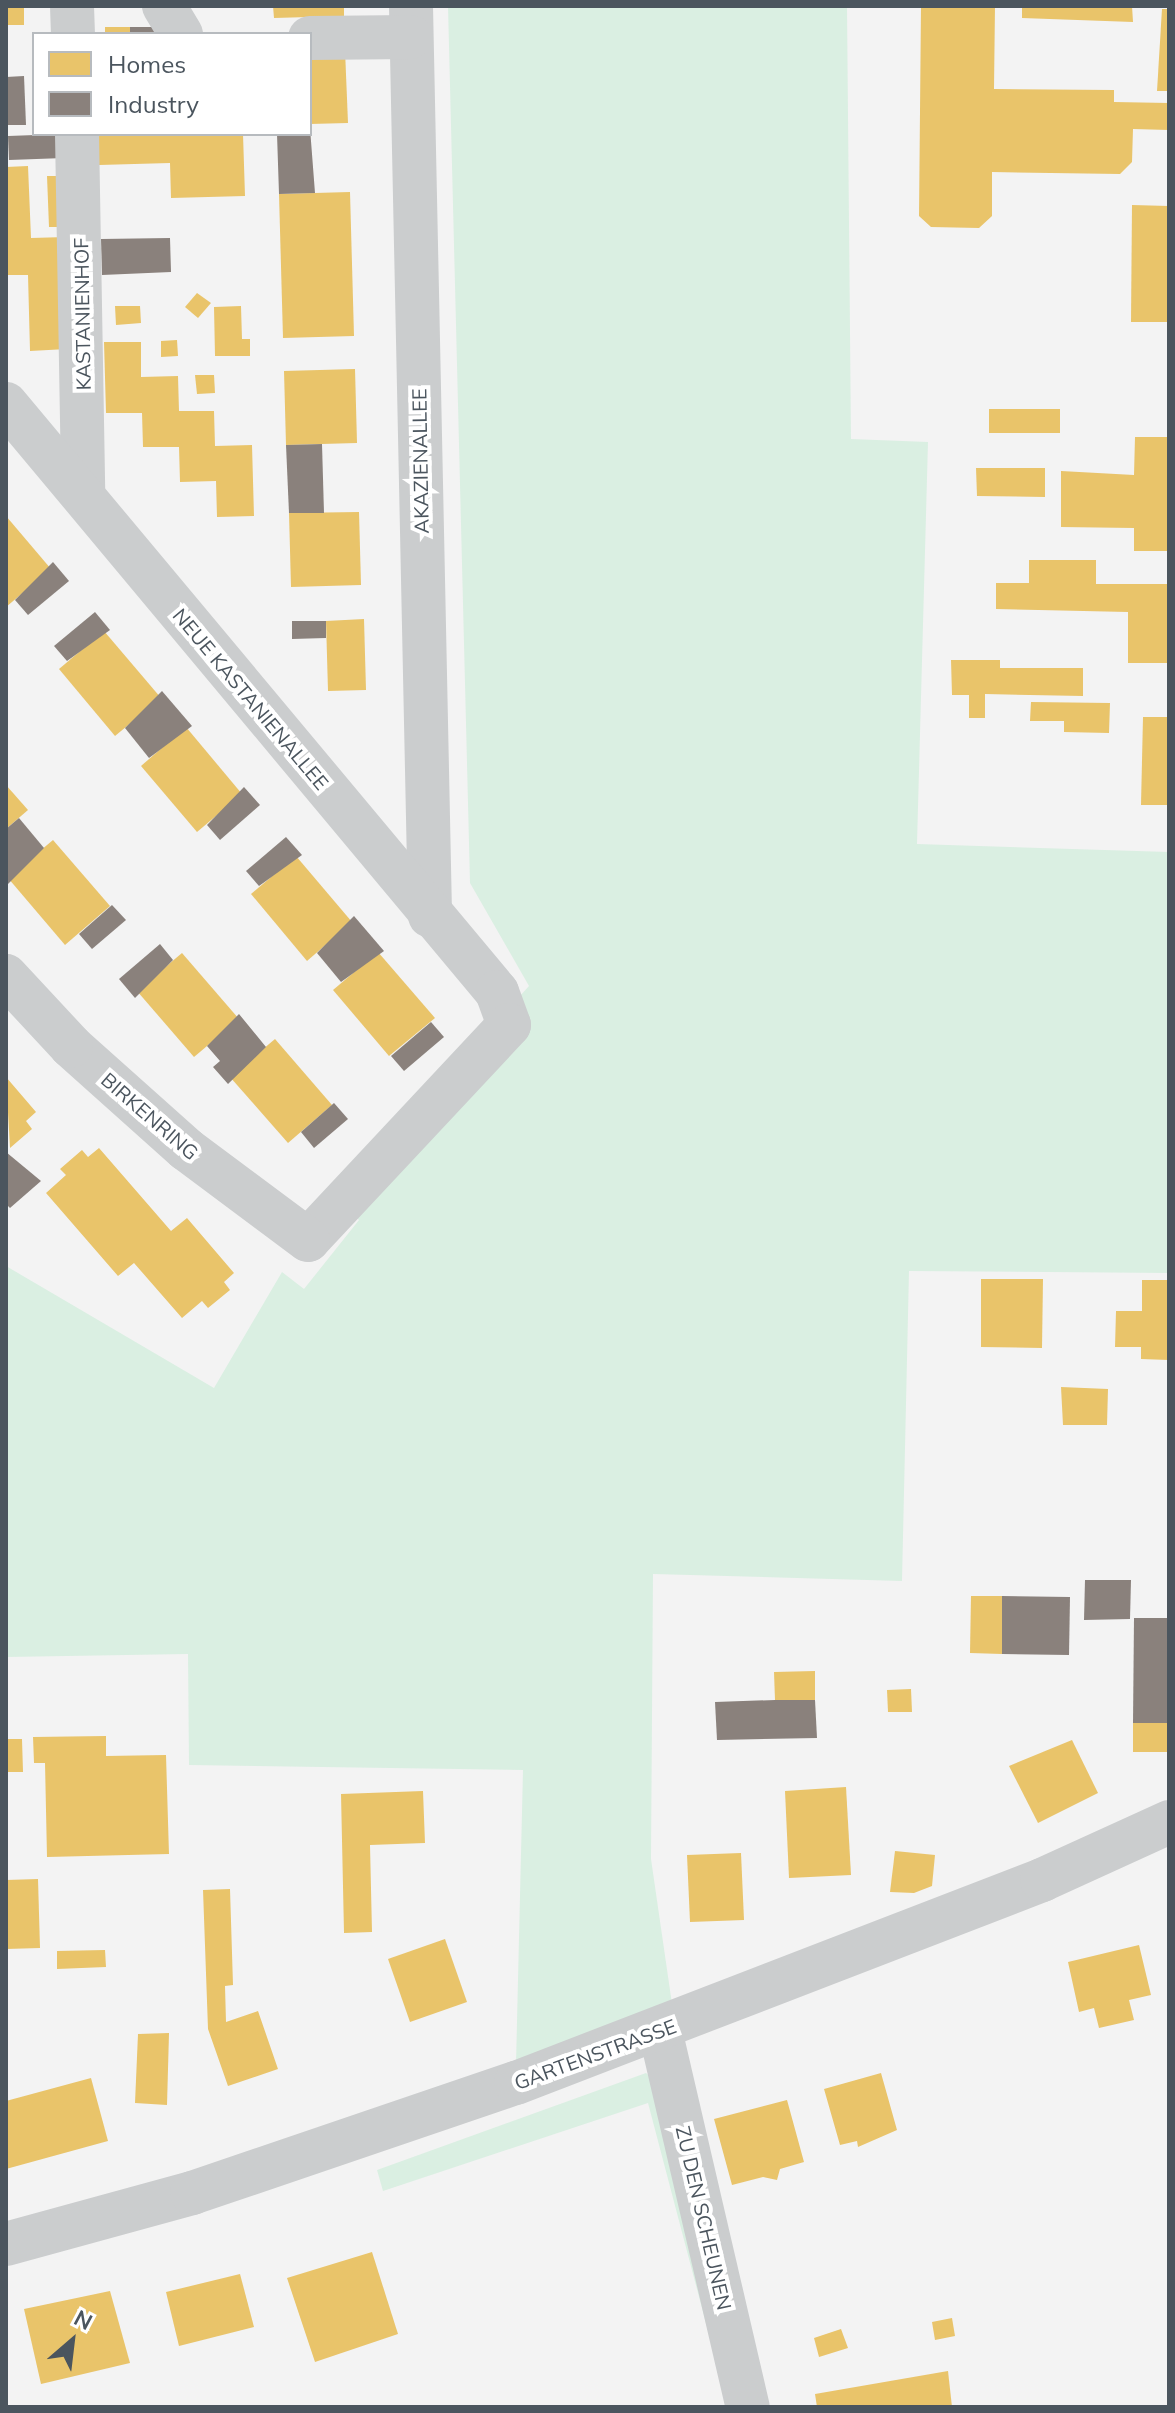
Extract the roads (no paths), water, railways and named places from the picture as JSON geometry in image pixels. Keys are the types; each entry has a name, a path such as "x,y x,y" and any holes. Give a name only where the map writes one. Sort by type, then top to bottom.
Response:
{"street":[{"path":"72,6 73,32"},
{"path":"164,6 180,32"},
{"path":"312,38 411,21"},
{"name":"AKAZIENALLEE","path":"411,21 430,916"},
{"name":"KASTANIENHOF","path":"77,136 83,494"},
{"name":"NEUE KASTANIENALLEE","path":"6,404 430,916 497,992 509,1025 308,1240"},
{"name":"BIRKENRING","path":"6,976 71,1046 186,1149 308,1240"},
{"name":"GARTENSTRASSE","path":"6,2244 192,2193 660,2030 1042,1880 1169,1822"},
{"name":"ZU DEN SCHEUNEN","path":"660,2030 748,2407"}]}
